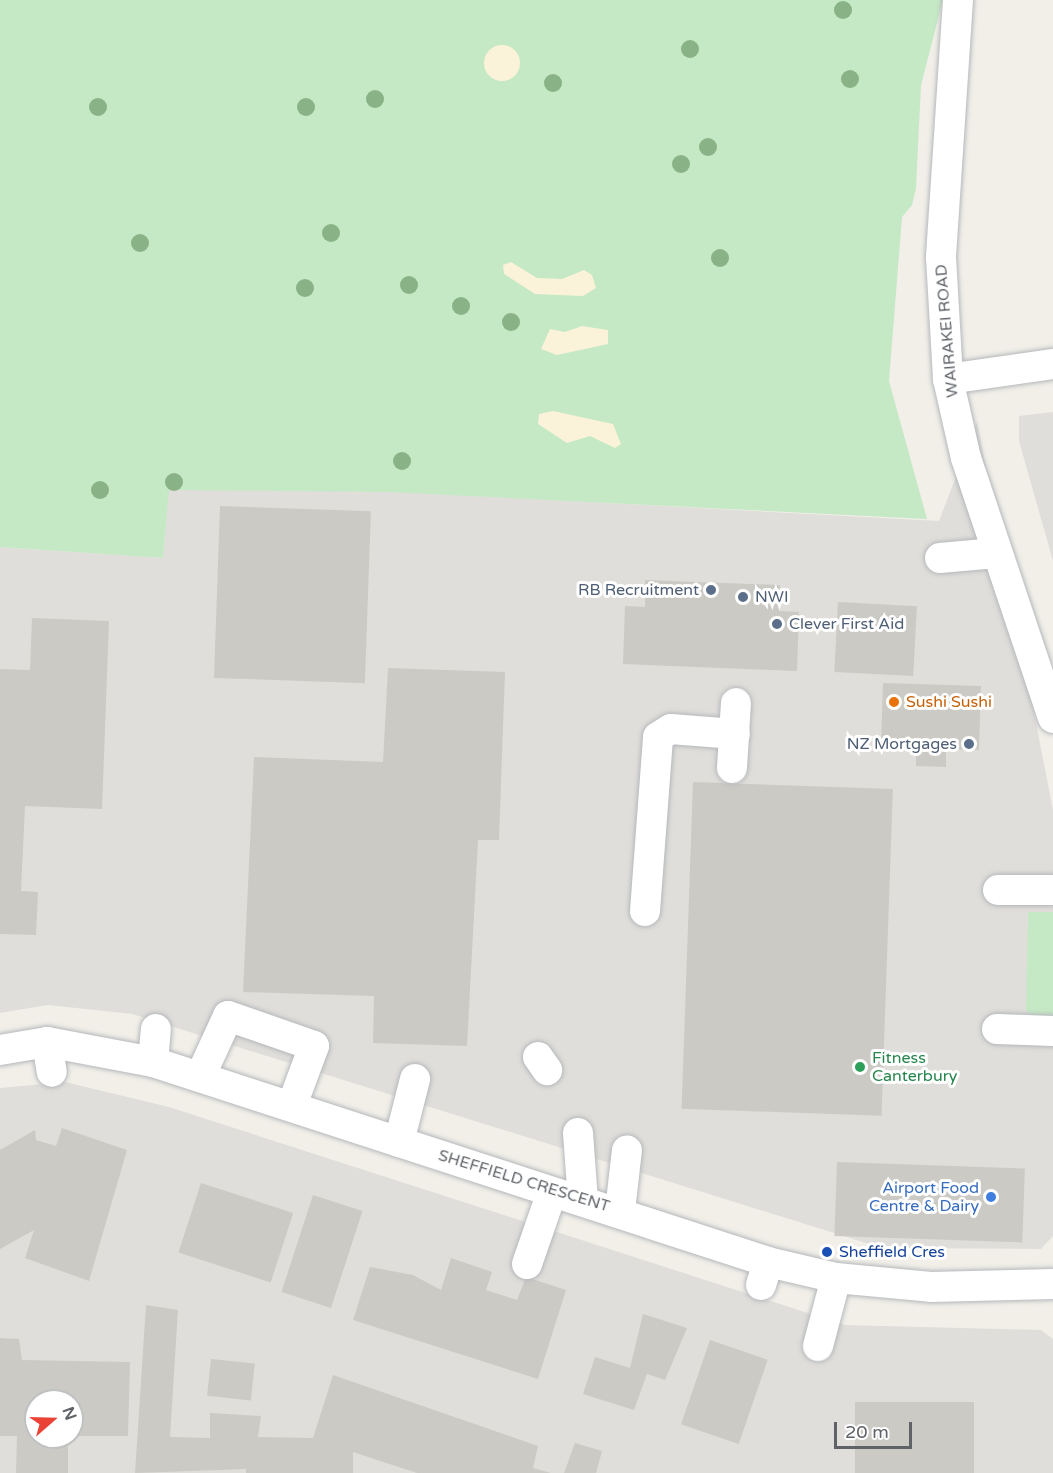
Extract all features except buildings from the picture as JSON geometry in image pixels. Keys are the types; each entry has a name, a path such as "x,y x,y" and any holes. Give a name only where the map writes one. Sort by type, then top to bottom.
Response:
{"street":[{"name":"WAIRAKEI ROAD","path":"958,0 941,257 948,379 966,458 1053,718"},
{"path":"948,379 1053,364"},
{"path":"940,558 996,553"},
{"path":"732,768 736,703"},
{"path":"645,911 658,737 671,729 735,734"},
{"path":"998,890 1053,890"},
{"path":"200,1077 228,1016 314,1046 292,1105"},
{"path":"153,1062 156,1029"},
{"path":"997,1029 1053,1031"},
{"path":"47,1042 52,1072"},
{"name":"SHEFFIELD CRESCENT","path":"0,1050 47,1042 153,1062 292,1105 399,1142 438,1168 552,1191 620,1211 765,1274 931,1287 1053,1284"},
{"path":"399,1142 415,1078"},
{"path":"578,1132 584,1201"},
{"path":"620,1211 627,1150"},
{"path":"527,1264 552,1191"},
{"path":"818,1346 836,1278"}],"shaded area":[{"path":"1053,412 1053,561 1019,441 1019,416"},
{"path":"977,422 1053,810 1053,1236 1041,1249 882,1248 132,1014 48,1005 0,1013 0,547 163,558 168,489 405,492 939,521"},
{"path":"65,1082 169,1107 845,1325 1041,1330 1053,1339 1053,1473 0,1473 0,1088"}],"green space":[{"path":"0,0 943,0 921,85 916,188 912,205 902,217 889,381 927,519 389,492 169,490 163,558 0,547"},
{"path":"1028,912 1053,912 1053,1016 1034,1016 1026,1011"}],"sand":[{"path":"502,45 515,50 520,63 515,76 502,81 489,76 484,63 489,50"},
{"path":"511,262 537,278 562,279 584,270 592,275 596,288 583,296 535,294 504,274 503,265"},
{"path":"582,326 608,330 608,344 557,355 541,349 550,329 565,332"},
{"path":"553,411 613,424 621,444 615,448 590,436 567,443 538,424 539,414"}],"place":[{"name":"RB Recruitment","path":"711,590"},
{"name":"NWI","path":"743,597"},
{"name":"Clever First Aid","path":"777,624"},
{"name":"Sushi Sushi","path":"894,702"},
{"name":"NZ Mortgages","path":"969,744"},
{"name":"Fitness Canterbury","path":"860,1067"},
{"name":"Airport Food Centre & Dairy","path":"991,1197"},
{"name":"Sheffield Cres","path":"827,1252"}]}
